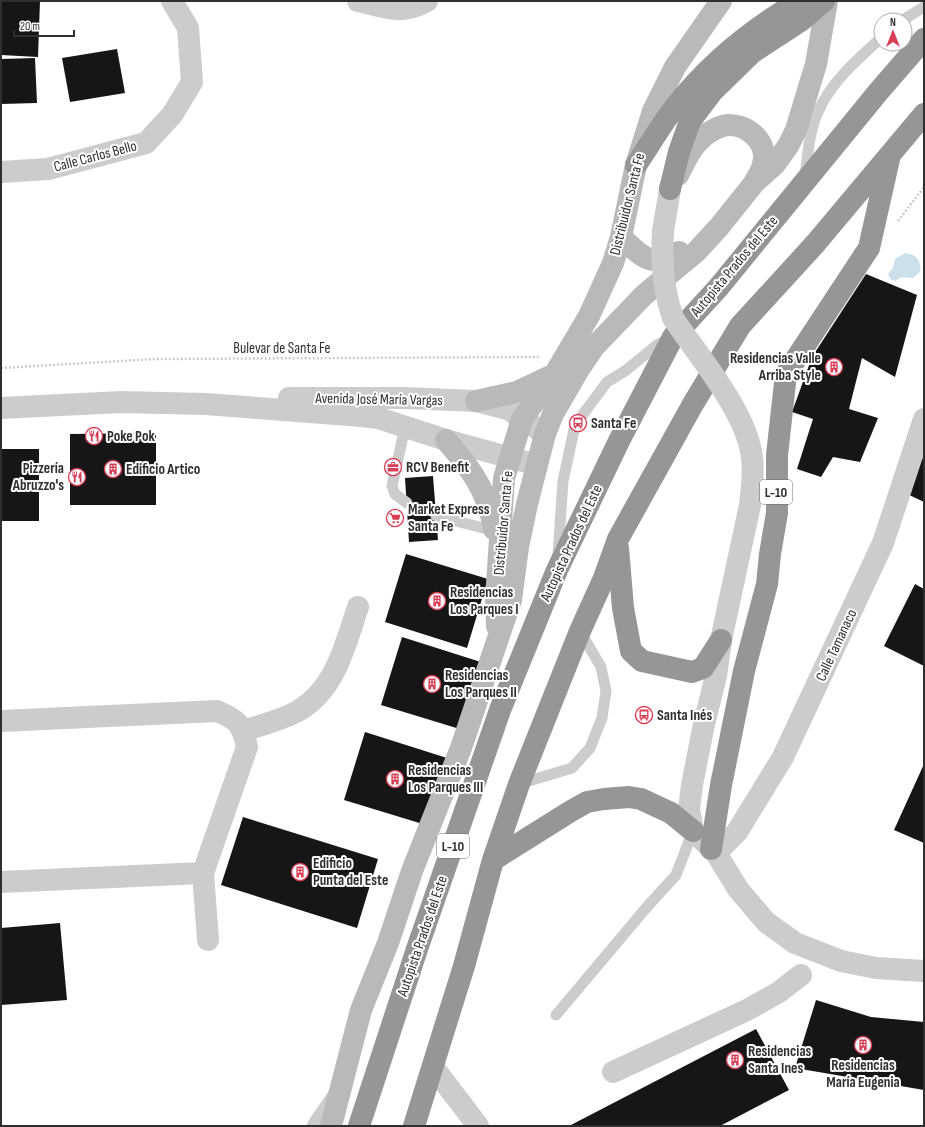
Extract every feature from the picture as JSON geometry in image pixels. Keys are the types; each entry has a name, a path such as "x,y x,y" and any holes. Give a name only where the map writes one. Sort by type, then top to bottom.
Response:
{"highway":[{"path":"636,165 675,107 706,72 748,35 800,1"},
{"path":"670,189 679,152 690,120 712,92 753,52 802,20 824,1"},
{"name":"Autopista Prados del Este","path":"360,1126 417,949 500,710 557,570 619,441 673,337 718,288 924,39"},
{"name":"L-10","path":"414,1126 433,1067 493,860 518,784 580,631 604,578 618,539 693,404 740,326 815,244 924,114"},
{"name":"L-10","path":"713,851 721,785 744,671 767,584 770,554 777,513 777,455 786,374 869,248 889,156"},
{"path":"618,539 623,608 631,651 642,661 692,672 703,668 721,640"},
{"path":"493,860 587,802 604,799 629,797 641,799 671,813 693,831"}],"street":[{"name":"Calle Carlos Bello","path":"1,172 48,169 146,143 172,115 192,82 188,28 172,1"},
{"path":"358,1 403,11 419,6 427,1"},
{"name":"Distribuidor Santa Fe","path":"498,639 496,599 504,478 522,418 558,366 589,316 613,263 621,237 636,165 653,111 674,67 721,1"},
{"name":"Distribuidor Santa Fe","path":"498,639 511,600 518,547 545,434 572,381 594,347 644,295 696,252 719,227 755,182 775,164 788,146 796,130 816,64 827,1"},
{"path":"755,182 763,164 764,152 759,140 750,132 739,126 727,125 714,130 702,138 690,152 670,189 663,232 662,265 669,306 673,318 732,405 743,426 751,448 753,482 750,505 721,640 716,676 704,724 692,785 689,809 693,831 713,851 738,889 766,922 795,943 841,961 876,968 924,972"},
{"path":"621,237 644,259 656,261 675,255 719,227"},
{"path":"476,401 517,392 558,366"},
{"name":"Avenida José María Vargas","path":"206,404 302,397 404,398 476,401 508,409 545,434"},
{"name":"Avenida José María Vargas","path":"1,408 121,402 206,404 361,416 378,418 446,440 537,465"},
{"name":"Calle Tamanaco","path":"713,851 738,832 786,750 883,543 924,419"},
{"path":"446,440 476,478 488,500 495,531 498,572"},
{"path":"243,731 297,712 317,698 337,669 358,607"},
{"path":"331,1126 361,1010 388,943 412,871 461,748 498,639"},
{"path":"1,721 217,711 234,718 243,731 247,747 203,873 208,940"},
{"path":"1,882 203,873"},
{"path":"613,1072 747,1010 779,992 801,975"},
{"path":"433,1067 478,1126"},
{"path":"318,1126 338,1097"}],"lane":[{"path":"913,14 924,7"},
{"path":"803,184 811,133 818,110 828,93 873,46"},
{"path":"557,570 563,481 575,426 607,382 625,371 657,345 673,337"},
{"path":"406,427 392,486 395,494 407,503"},
{"path":"436,516 495,531"},
{"path":"518,784 572,768 590,748 602,718 606,691 601,667 580,631"},
{"path":"556,1015 646,908 676,876 693,831"}],"path":[{"name":"Bulevar de Santa Fe","path":"1,368 155,359 558,366"}],"water":[{"path":"905,253 912,255 919,261 920,272 913,278 902,277 895,281 890,279 888,274 893,268 895,259"}],"building":[{"path":"1,1 40,1 38,57 1,55"},
{"path":"117,49 125,93 70,102 62,58"},
{"path":"35,58 37,103 1,104 1,59"},
{"name":"Residencias Valle Arriba Style","path":"866,274 917,295 895,377 862,358 849,409 878,418 860,462 833,457 821,477 797,469 813,419 792,412 812,357"},
{"name":"Edificio Artico","path":"156,433 156,505 70,505 70,434"},
{"path":"1,449 39,449 39,521 1,521"},
{"path":"924,455 924,502 905,493"},
{"path":"433,476 438,540 409,542 405,478"},
{"name":"Residencias Los Parques I","path":"406,554 488,579 467,648 385,622"},
{"path":"915,584 924,589 924,666 884,646"},
{"name":"Residencias Los Parques II","path":"402,637 484,663 463,730 381,705"},
{"name":"Residencias Los Parques III","path":"365,732 447,758 426,825 344,800"},
{"path":"924,764 924,843 894,830"},
{"name":"Edificio Punta del Este","path":"243,817 378,859 357,928 221,885"},
{"path":"60,923 67,1000 1,1005 1,928"},
{"name":"Residencias María Eugenia","path":"816,1000 871,1017 924,1022 924,1090 795,1068"},
{"name":"Residencias Santa Ines","path":"756,1029 789,1090 720,1126 569,1126"}],"place":[{"name":"Residencias Valle Arriba Style","path":"834,367"},
{"name":"Santa Fe","path":"578,423"},
{"name":"Poke Pok","path":"94,436"},
{"name":"RCV Benefit","path":"393,467"},
{"name":"Edificio Artico","path":"113,469"},
{"name":"Pizzería Abruzzo's","path":"77,477"},
{"name":"Market Express Santa Fe","path":"395,518"},
{"name":"Residencias Los Parques I","path":"437,601"},
{"name":"Residencias Los Parques II","path":"432,684"},
{"name":"Santa Inés","path":"644,715"},
{"name":"Residencias Los Parques III","path":"395,779"},
{"name":"Edificio Punta del Este","path":"300,872"},
{"name":"Residencias María Eugenia","path":"863,1045"},
{"name":"Residencias Santa Ines","path":"735,1060"}]}
